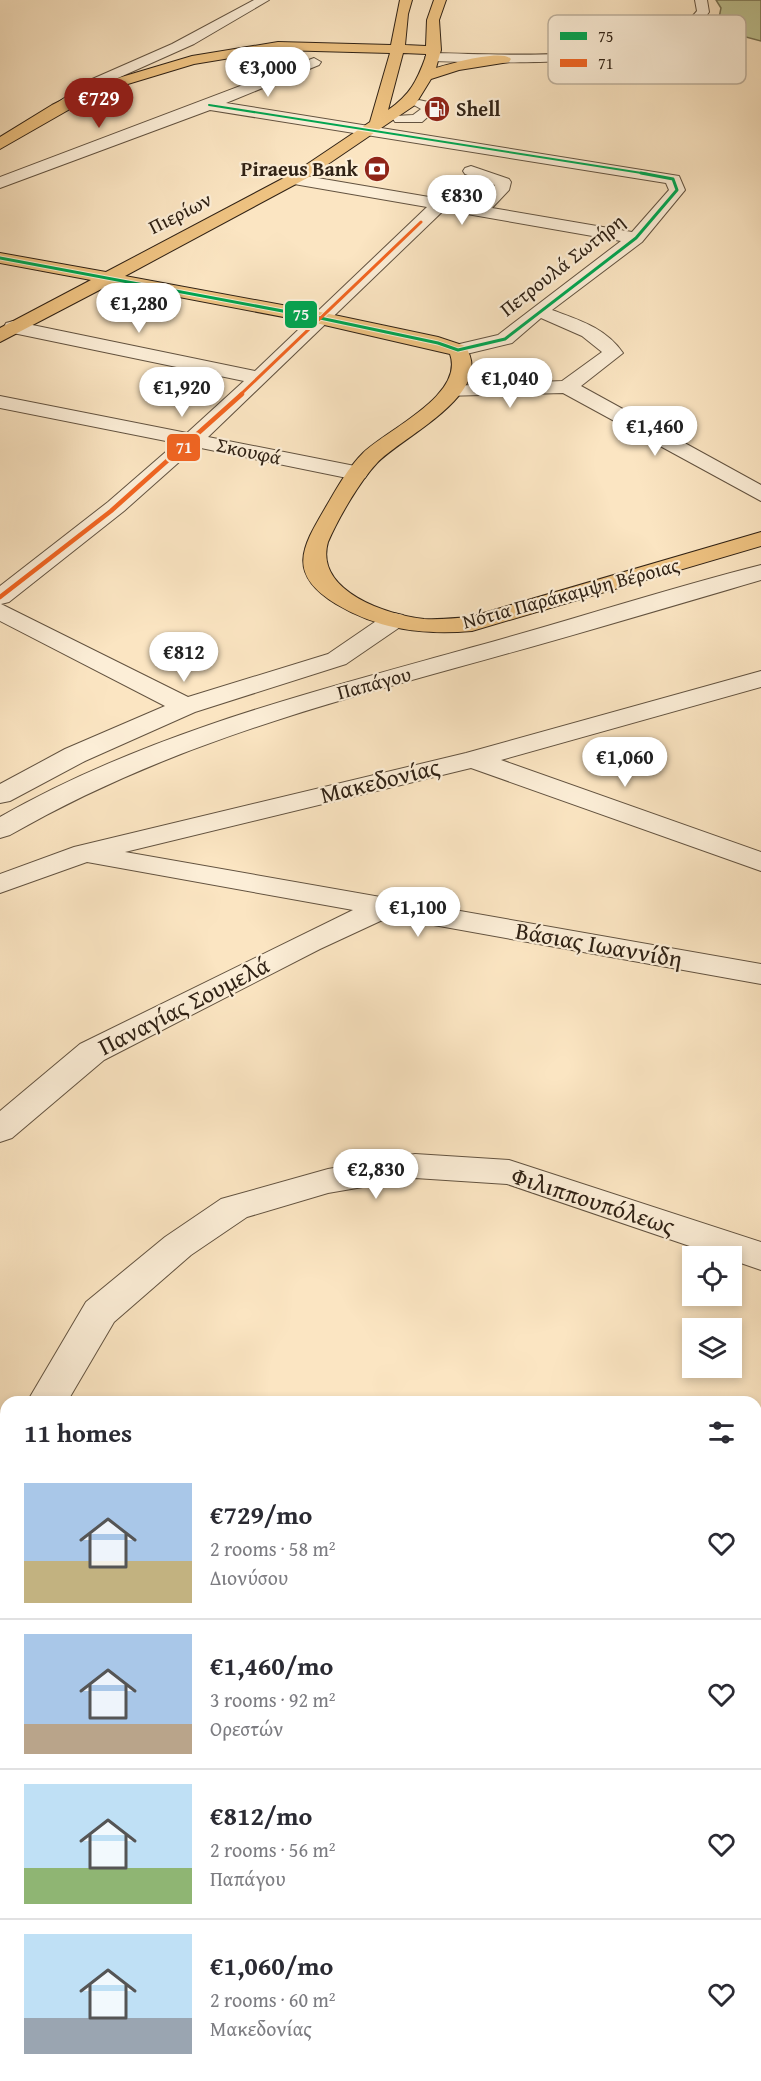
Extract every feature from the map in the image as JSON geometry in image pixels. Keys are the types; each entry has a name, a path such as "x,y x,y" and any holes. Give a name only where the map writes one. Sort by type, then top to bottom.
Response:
{"main road":[{"path":"311,54 389,30 406,0"},
{"name":"Πιερίων","path":"7,332 104,278 294,179 410,102 426,76 433,53 434,20 440,0"},
{"path":"389,30 397,52"},
{"path":"381,67 397,52"},
{"path":"0,144 57,108 119,80 210,56 433,53"},
{"path":"311,54 342,55 381,67"},
{"path":"426,76 457,66 504,59"},
{"path":"373,126 389,88 381,67"},
{"path":"0,258 320,318 438,343 458,350"},
{"name":"Νότια Παράκαμψη Βέροιας","path":"458,350 464,363 463,375 451,392 389,441 357,473 320,536 314,554 315,566 326,587 335,596 394,620 423,626 472,624 761,539"}],"street":[{"path":"57,108 78,90 102,77 164,53 263,0"},
{"path":"701,0 701,15"},
{"path":"433,53 548,55"},
{"path":"433,53 504,59 548,57"},
{"path":"0,183 209,105 311,54"},
{"path":"400,119 417,119 432,107 419,104"},
{"path":"209,105 373,126"},
{"name":"Πετρουλά Σωτήρη","path":"373,126 673,179 677,190 636,238 538,311 505,339 458,350"},
{"path":"471,171 503,182 503,187 479,212"},
{"path":"294,179 636,238"},
{"path":"0,597 60,553 190,439 258,378 440,204"},
{"path":"538,311 590,332 606,343 613,353 567,387"},
{"path":"7,332 258,378"},
{"path":"451,392 567,387 761,494"},
{"name":"Σκουφά","path":"0,402 357,473"},
{"name":"Παπάγου","path":"0,829 38,805 153,753 288,706 549,635 761,572"},
{"path":"0,611 186,706"},
{"name":"Παπάγου","path":"0,795 75,754 186,706 337,659 394,620"},
{"name":"Μακεδονίας","path":"0,884 84,853 473,759 761,679"},
{"path":"473,759 761,862"},
{"name":"Βάσιας Ιωαννίδη","path":"84,853 761,974"},
{"name":"Παναγίας Σουμελά","path":"0,1130 92,1052 309,942 384,908"},
{"name":"Φιλιππουπόλεως","path":"51,1396 100,1312 178,1246 234,1208 328,1180 415,1166 509,1172 761,1256"}],"green space":[{"path":"716,0 761,0 761,41 746,37 746,15 720,15 721,8"}],"transit line":[{"name":"75","path":"0,258 320,318 438,343 458,350 505,339 538,311 636,238 677,190 673,179 638,172 209,105"},
{"name":"71","path":"0,597 111,511 165,464 421,222"}],"place":[{"name":"Shell","path":"437,109"},
{"name":"Piraeus Bank","path":"377,169"}]}
